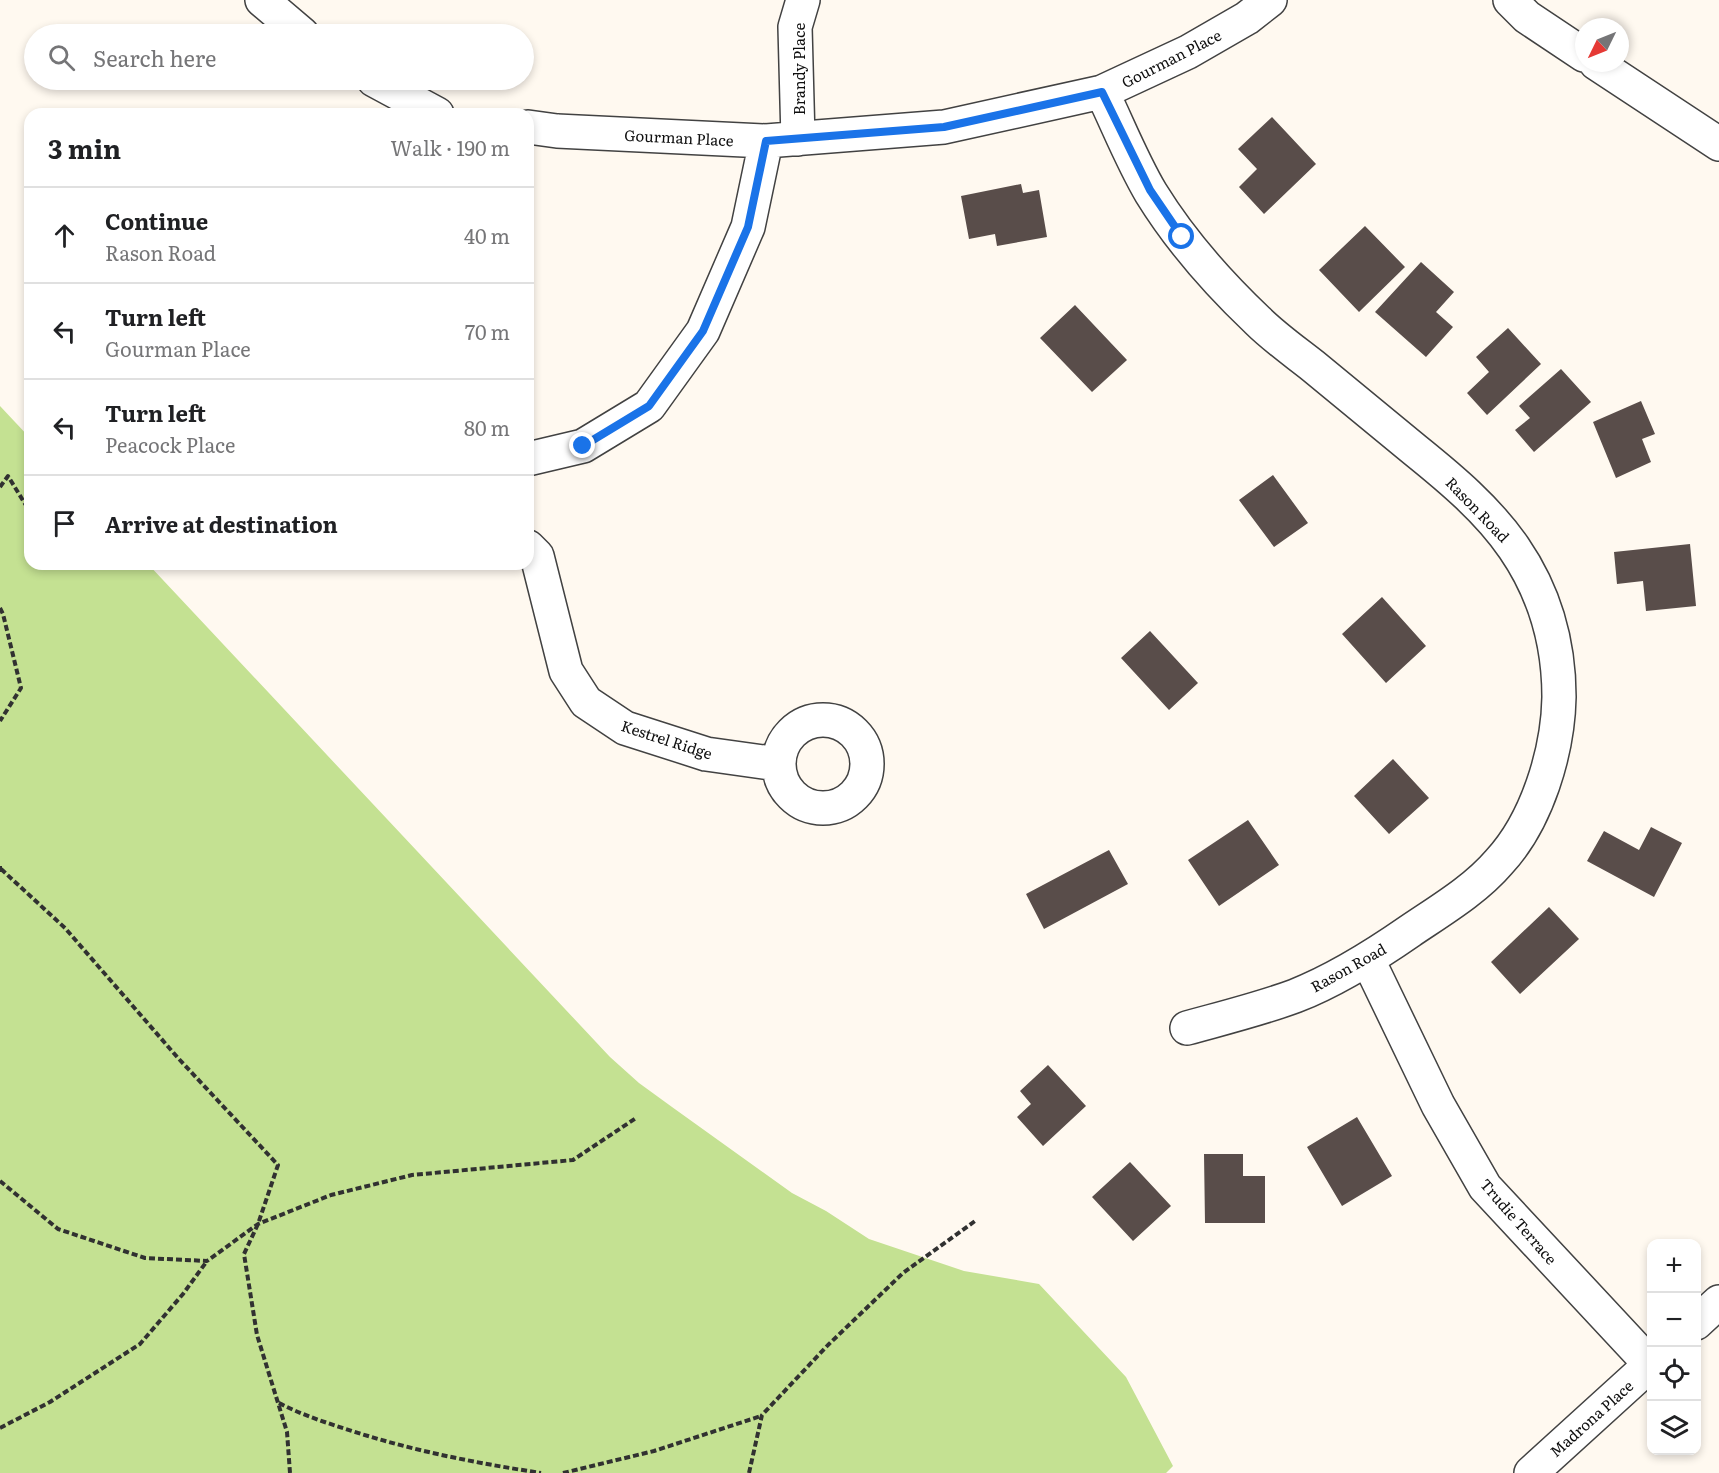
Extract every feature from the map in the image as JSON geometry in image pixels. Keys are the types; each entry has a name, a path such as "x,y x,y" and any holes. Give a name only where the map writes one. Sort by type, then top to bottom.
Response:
{"street":[{"path":"262,0 290,24"},
{"name":"Brandy Place","path":"798,139 795,27 802,0"},
{"name":"Gourman Place","path":"534,128 557,131 766,141 944,127 1102,92 1188,52 1247,18 1270,0"},
{"path":"1510,0 1527,17 1575,49"},
{"path":"1610,72 1719,144"},
{"path":"392,90 425,108"},
{"name":"Rason Road","path":"1102,92 1150,190 1182,237 1219,282 1258,322 1444,474 1483,510 1513,546 1534,579 1547,612 1556,647 1559,679 1558,721 1549,766 1519,835 1500,862 1461,897 1368,960 1296,995 1187,1028"},
{"path":"534,458 583,446 649,406 703,331 748,227 766,141"},
{"name":"Kestrel Ridge","path":"534,553 537,556 566,670 586,702 625,728 706,754 778,764"},
{"name":"Trudie Terrace","path":"1368,960 1438,1105 1485,1187 1647,1360"},
{"path":"1701,1318 1719,1302"},
{"name":"Madrona Place","path":"1531,1473 1647,1368"}],"path":[{"path":"0,487 8,476 24,502"},
{"path":"0,608 14,652 21,688 0,721"},
{"path":"0,867 0,874"},
{"path":"0,867 65,928 178,1058 278,1165 258,1224 244,1254 257,1335 287,1432 290,1473"},
{"path":"0,1428 50,1402 140,1344 183,1294 207,1261 258,1224 331,1195 412,1175 573,1160 636,1118"},
{"path":"0,1181 58,1229 145,1258 207,1261"},
{"path":"563,1473 654,1451 762,1416 828,1345 903,1273 975,1221"},
{"path":"278,1402 300,1414 372,1438 465,1462 541,1473"},
{"path":"749,1473 762,1416"}],"green space":[{"path":"0,406 24,432 24,570 154,570 610,1057 639,1083 792,1193 826,1211 869,1239 964,1271 1039,1284 1126,1377 1173,1466 1166,1473 0,1473"}],"building":[{"path":"1272,117 1316,164 1264,214 1239,187 1257,169 1238,149"},
{"path":"1021,184 1023,193 1039,190 1047,237 997,246 995,234 969,239 961,196"},
{"path":"1365,226 1405,267 1359,312 1319,270"},
{"path":"1421,262 1454,292 1436,312 1453,327 1426,357 1375,312"},
{"path":"1075,305 1127,360 1092,392 1040,338"},
{"path":"1508,328 1541,364 1487,415 1467,393 1489,372 1476,357"},
{"path":"1561,369 1591,402 1534,452 1515,430 1530,418 1519,406"},
{"path":"1641,401 1655,434 1642,439 1651,462 1616,478 1593,422"},
{"path":"1273,475 1308,523 1274,547 1239,500"},
{"path":"1690,544 1696,606 1646,611 1643,581 1617,584 1614,552"},
{"path":"1382,597 1426,646 1386,683 1342,634"},
{"path":"1150,631 1198,683 1169,710 1121,658"},
{"path":"1393,759 1429,798 1389,834 1354,796"},
{"path":"1248,820 1279,865 1219,906 1188,860"},
{"path":"1651,827 1682,843 1654,897 1587,861 1604,831 1639,850"},
{"path":"1109,850 1128,884 1044,929 1026,894"},
{"path":"1549,907 1579,939 1520,994 1491,962"},
{"path":"1048,1065 1086,1106 1043,1146 1017,1117 1031,1104 1020,1091"},
{"path":"1357,1117 1392,1176 1342,1206 1307,1147"},
{"path":"1204,1154 1243,1154 1243,1176 1265,1176 1265,1223 1205,1223"},
{"path":"1130,1162 1171,1206 1133,1241 1092,1197"}],"route":[{"path":"583,446 649,406 703,331 748,227 766,141 944,127 1102,92 1150,190 1182,237"}]}
